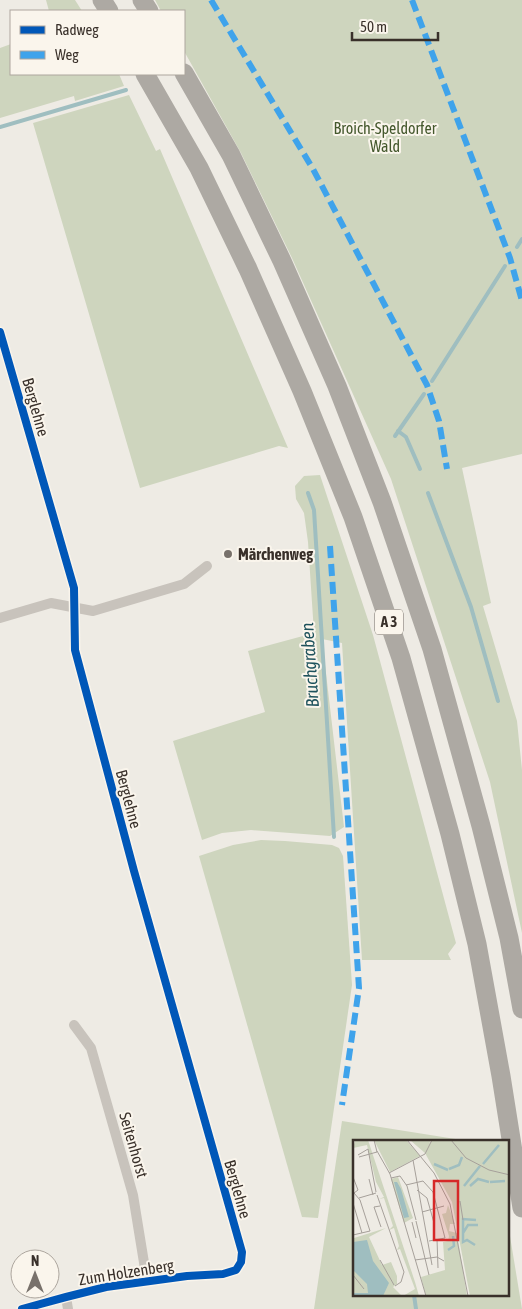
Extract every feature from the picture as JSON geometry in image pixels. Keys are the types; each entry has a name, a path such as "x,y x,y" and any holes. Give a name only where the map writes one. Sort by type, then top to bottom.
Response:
{"highway":[{"name":"A 3","path":"146,75 199,168 248,269 302,391 353,517 401,658 450,834 477,944 522,1208"},
{"name":"A 3","path":"185,75 231,154 282,261 337,386 382,502 432,649 481,826 508,938 522,1009"}],"street":[{"name":"Berglehne","path":"0,332 74,588 75,650 137,880 242,1252 241,1262 236,1270"},
{"path":"0,618 51,603 92,611 184,584 207,566"},
{"name":"Seitenhorst","path":"74,1025 91,1048 133,1195 147,1281"},
{"name":"Zum Holzenberg","path":"22,1309 106,1287 187,1276 223,1274 236,1270"},
{"path":"66,1296 68,1309"}],"green space":[{"path":"46,0 75,0 81,10 49,10"},
{"name":"Broich-Speldorfer Wald","path":"155,0 522,0 522,454 462,468 491,603 483,606 517,721 522,770 522,933 490,782 391,479 292,258 241,153 185,53 185,10 160,10"},
{"path":"10,44 10,75 119,75 124,86 75,101 74,96 0,118 0,48"},
{"path":"129,95 156,151 160,149 288,448 279,446 140,488 33,123"},
{"path":"320,475 373,635 456,943 448,954 451,960 362,960 342,643 322,639 344,827 330,836 251,830 222,833 202,840 173,741 265,712 248,651 314,633 308,542 304,513 296,499 295,486 304,476"},
{"path":"261,840 332,845 339,848 343,856 352,985 318,1218 302,1217 199,856 233,845"},
{"path":"342,1121 462,1140 353,1140 353,1296 510,1296 510,1236 522,1309 314,1309"}],"waterway":[{"path":"0,127 126,90"},
{"path":"517,247 522,239"},
{"path":"432,381 505,266"},
{"path":"395,436 424,394"},
{"path":"398,431 406,437 420,469"},
{"name":"Bruchgraben","path":"308,493 314,510 334,837"},
{"path":"428,493 471,607 498,701"},
{"path":"414,1296 416,1309"}],"marked path":[{"path":"211,0 313,169 427,385 439,421 447,469"},
{"path":"412,0 510,258 522,301"},
{"path":"330,546 359,988 342,1105"}],"cycle path":[{"path":"0,332 74,588 75,650 134,871 242,1252 241,1262 236,1270 223,1274 187,1276 106,1287 22,1309"}],"place":[{"name":"Märchenweg","path":"228,554"}]}
